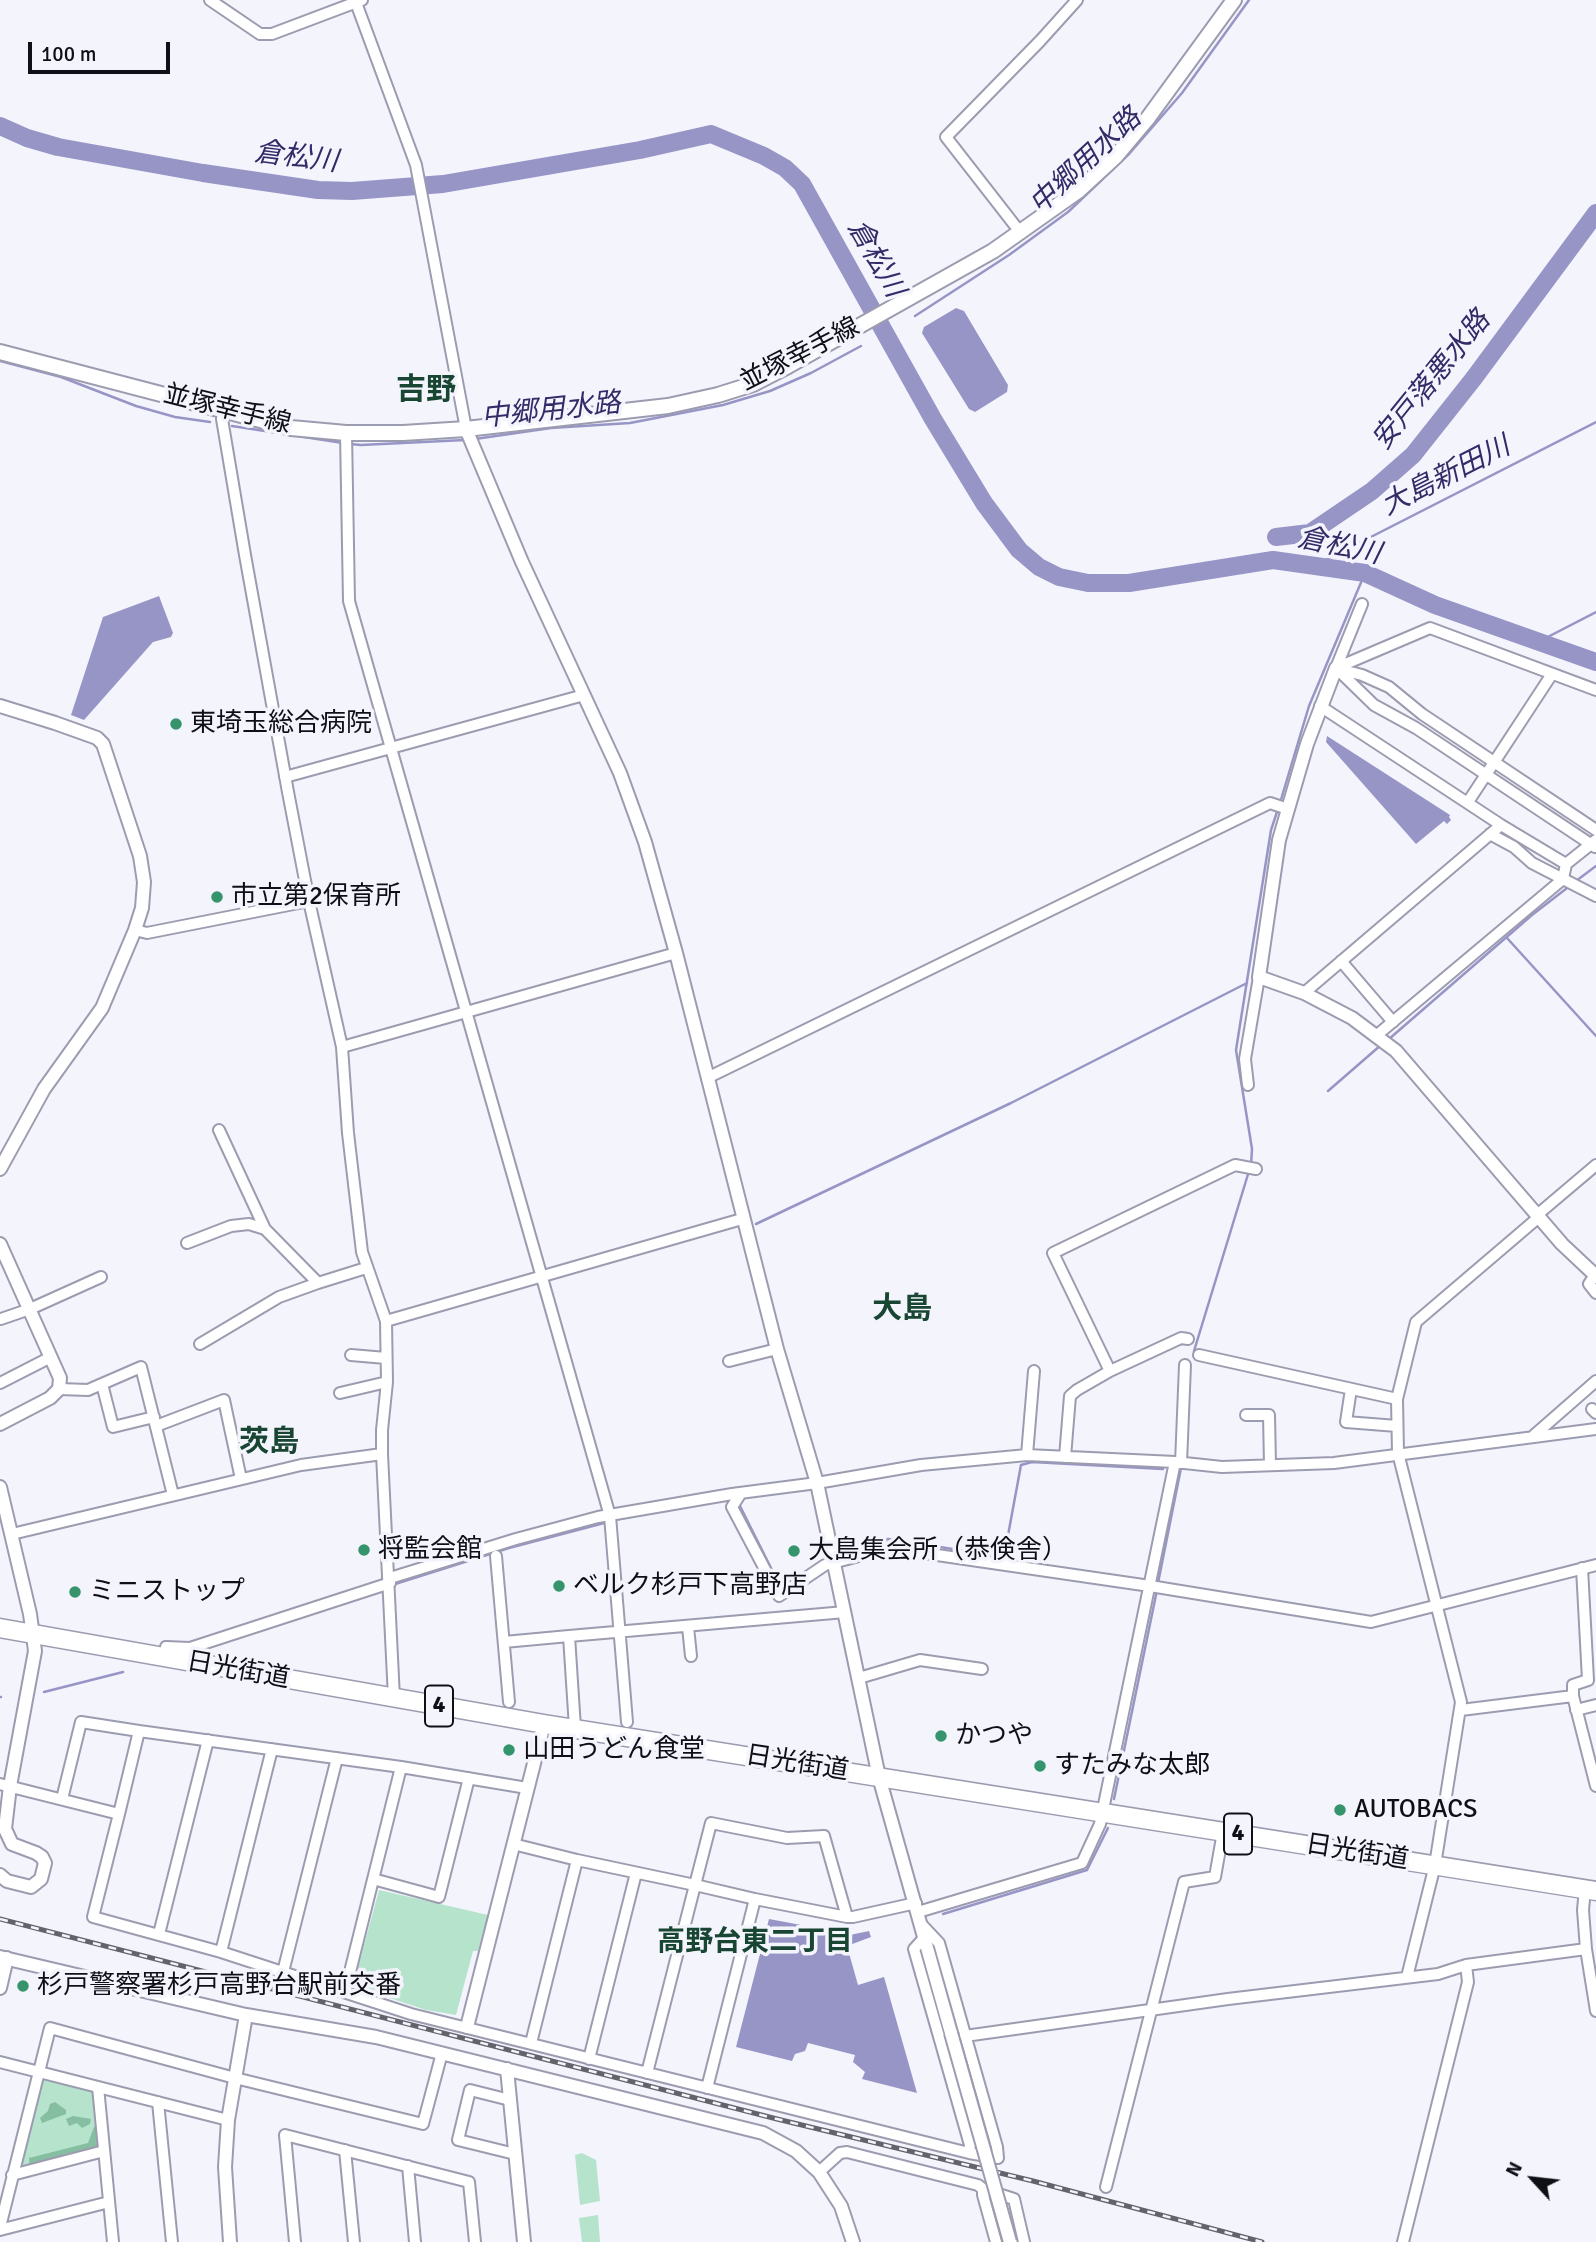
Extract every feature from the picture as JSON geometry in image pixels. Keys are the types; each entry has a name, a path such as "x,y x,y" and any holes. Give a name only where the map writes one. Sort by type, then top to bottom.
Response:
{"highway":[{"name":"日光街道","path":"0,1628 544,1724 1590,1890"}],"main road":[{"name":"並塚幸手線","path":"0,352 291,428 346,433 466,429 668,406 718,395 753,384 993,251 1078,191 1115,156 1156,108 1234,0"}],"street":[{"path":"210,0 260,34 272,34 358,1 416,165 466,429 522,562 620,773 637,817 676,953 776,1349 817,1483 879,1777 1010,2242"},
{"path":"1020,232 946,137 1077,0"},
{"path":"223,411 222,419 245,555 285,777 309,901 342,1047 349,1147 362,1252 386,1321 387,1382 382,1454 394,1698"},
{"path":"346,433 349,601 610,1516 627,1722"},
{"path":"1248,1085 1245,1059 1279,840 1320,706 1362,604"},
{"path":"1336,668 1430,628 1596,690"},
{"path":"1336,668 1362,675 1389,687 1422,714 1596,830"},
{"path":"1336,668 1374,705 1416,728 1594,844 1377,1035"},
{"path":"1468,802 1552,674"},
{"path":"285,777 584,695"},
{"path":"0,706 97,738 103,744 108,779 143,868 142,908 99,1015 44,1089 0,1169"},
{"path":"1320,706 1468,802 1596,896"},
{"path":"707,1077 1270,803 1288,809"},
{"path":"1304,993 1501,825"},
{"path":"1490,834 1514,847 1532,863 1564,871 1596,888"},
{"path":"135,930 147,933 309,901"},
{"path":"342,1047 676,953"},
{"path":"1341,961 1393,1022"},
{"path":"1259,977 1304,993 1352,1018 1395,1051 1538,1216 1595,1276 1589,1284 1596,1293"},
{"path":"219,1130 265,1228 318,1283"},
{"path":"1110,1371 1053,1253 1235,1165 1256,1170"},
{"path":"1407,1976 1435,1865 1461,1702 1398,1454 1396,1399 1416,1322 1596,1165"},
{"path":"386,1321 742,1219"},
{"path":"187,1243 231,1226 248,1224 265,1228"},
{"path":"0,1244 60,1378 59,1388 50,1398 0,1424"},
{"path":"200,1344 279,1297 366,1268"},
{"path":"0,1319 30,1309 101,1277"},
{"path":"1065,1457 1070,1396 1110,1371 1181,1338 1188,1339"},
{"path":"729,1361 776,1349"},
{"path":"351,1355 386,1358"},
{"path":"1199,1355 1396,1399"},
{"path":"0,1383 51,1357"},
{"path":"513,1844 847,1917 920,1920 1082,1863 1103,1812 1178,1463 1185,1366"},
{"path":"59,1388 88,1390 141,1367 173,1495"},
{"path":"1027,1455 1034,1371"},
{"path":"1531,1437 1596,1381"},
{"path":"340,1393 387,1382"},
{"path":"102,1384 113,1427 155,1422 223,1400 241,1479"},
{"path":"1350,1389 1346,1422 1397,1426"},
{"path":"1246,1415 1269,1415 1270,1465"},
{"path":"163,1658 166,1647 190,1648 516,1539 610,1516 741,1493 921,1465 1027,1455 1222,1467 1334,1463 1596,1429"},
{"path":"12,1534 300,1465 382,1454"},
{"path":"0,1487 35,1651 0,1819"},
{"path":"741,1493 733,1507 779,1596 825,1565 889,1549 1371,1622 1596,1565"},
{"path":"496,1556 509,1702"},
{"path":"1582,1568 1588,1680 1573,1685 1573,1696 1592,1752 1596,1786"},
{"path":"504,1642 845,1612"},
{"path":"688,1627 691,1656"},
{"path":"569,1636 575,1728"},
{"path":"859,1678 920,1660 982,1669"},
{"path":"1461,1710 1573,1696"},
{"path":"1576,1710 1596,1705"},
{"path":"62,1799 81,1722 401,1767 527,1788"},
{"path":"467,2027 544,1724"},
{"path":"139,1731 93,1917 221,1952 411,2014 998,2158 939,1943 920,1920"},
{"path":"159,1934 208,1740"},
{"path":"221,1952 272,1749"},
{"path":"283,1972 337,1758"},
{"path":"345,1992 401,1767"},
{"path":"373,1879 439,1897 469,1778"},
{"path":"6,1788 118,1814"},
{"path":"0,1875 7,1881 31,1887 41,1879 45,1868 44,1860 36,1853 16,1847 9,1839 5,1829 6,1788"},
{"path":"648,2073 711,1823 787,1838 824,1836 847,1917"},
{"path":"1106,2187 1184,1882 1215,1877 1223,1832"},
{"path":"2,1851 16,1847"},
{"path":"531,2043 578,1860"},
{"path":"589,2059 636,1873"},
{"path":"1590,1890 1583,1910 1596,2011"},
{"path":"707,2088 755,1899"},
{"path":"920,1920 914,1949 970,2145 969,2153"},
{"path":"965,2036 1228,1999 1438,1974 1466,1965 1586,1949"},
{"path":"0,1988 4,1958 246,2015 376,2037 763,2133 796,2151 819,2172 841,2206 853,2242"},
{"path":"1403,2242 1468,1982 1466,1965"},
{"path":"230,2242 225,2167 228,2120 246,2015"},
{"path":"109,2202 0,2229 50,2028 235,2078 423,2124 442,2053"},
{"path":"0,2062 228,2120"},
{"path":"506,2070 524,2242"},
{"path":"98,2087 113,2242"},
{"path":"510,2100 470,2090 458,2140 515,2154"},
{"path":"158,2102 172,2242"},
{"path":"295,2242 285,2135 469,2182 475,2242"},
{"path":"345,2150 354,2242"},
{"path":"12,2175 104,2151"},
{"path":"819,2172 840,2153 847,2152 978,2185 1014,2199 1024,2242"},
{"path":"408,2166 415,2242"},
{"path":"983,2189 996,2242"}],"green space":[{"path":"379,1890 488,1915 478,1951 473,1951 456,2015 426,2010 353,1986"},
{"path":"47,2077 94,2089 104,2151 24,2169 20,2165 41,2079"},
{"path":"55,2102 66,2110 66,2114 42,2123 40,2118 48,2111 50,2104"},
{"path":"73,2116 91,2119 90,2124 82,2128 77,2123 69,2126 66,2119"},
{"path":"100,2125 102,2145 97,2150 30,2167 29,2158 88,2143 94,2127"},
{"path":"582,2153 596,2160 600,2201 580,2205 575,2155"},
{"path":"598,2215 600,2242 582,2242 579,2218"}],"water":[{"path":"956,308 964,311 1008,385 1007,392 975,412 969,409 922,333 924,327"},
{"path":"159,596 173,633 171,637 153,642 84,720 71,715 103,617"},
{"path":"1327,736 1450,815 1451,820 1447,824 1444,821 1416,844 1326,742"},
{"path":"769,1919 844,1933 845,1936 869,1931 871,1937 847,1946 858,1985 884,1977 917,2093 862,2079 865,2072 853,2062 855,2055 808,2043 805,2051 795,2054 792,2061 736,2047"}],"waterway":[{"name":"中郷用水路","path":"915,316 1009,255 1068,212 1129,154 1182,93 1249,0"},
{"name":"倉松川","path":"0,126 58,147 203,173 318,190 352,191 443,184 640,150 711,134 764,156 785,168 802,184 933,419 984,503 1019,550 1039,567 1059,577 1088,583 1129,583 1273,560 1365,573 1435,605 1596,662"},
{"name":"安戸落悪水路","path":"1276,537 1310,533 1372,491 1413,455 1474,378 1596,213"},
{"name":"中郷用水路","path":"475,439 551,428 630,423 723,405 770,391 861,346"},
{"name":"中郷用水路","path":"0,361 61,377 136,406 175,417 210,422"},
{"name":"大島新田川","path":"1314,566 1596,422"},
{"name":"中郷用水路","path":"232,426 343,443"},
{"name":"中郷用水路","path":"350,444 465,440"},
{"path":"1280,803 1309,706 1365,573"},
{"path":"1538,642 1596,612"},
{"path":"1251,1165 1252,1149 1236,1050 1271,830 1278,809"},
{"path":"1576,881 1596,866"},
{"path":"1389,1039 1532,915 1571,885"},
{"path":"1507,938 1596,1036"},
{"path":"756,1224 1011,1103 1247,983"},
{"path":"1328,1091 1381,1045"},
{"path":"1194,1351 1249,1171"},
{"path":"835,1555 888,1539 1004,1557 1021,1465 1032,1462 1163,1469"},
{"path":"1158,1583 1181,1468"},
{"path":"739,1504 781,1588 791,1582"},
{"path":"614,1520 635,1516"},
{"path":"392,1585 509,1548 608,1522"},
{"path":"1114,1799 1157,1590"},
{"path":"44,1692 123,1672"},
{"path":"943,1914 1087,1870 1108,1828"}],"railway":[{"path":"0,1919 777,2119 1033,2181 1262,2242"}],"place":[{"name":"東埼玉総合病院","path":"176,724"},
{"name":"市立第2保育所","path":"217,897"},
{"name":"将監会館","path":"364,1550"},
{"name":"大島集会所（恭倹舎）","path":"794,1551"},
{"name":"ベルク杉戸下高野店","path":"559,1586"},
{"name":"ミニストップ","path":"75,1592"},
{"name":"かつや","path":"941,1736"},
{"name":"山田うどん食堂","path":"509,1750"},
{"name":"すたみな太郎","path":"1040,1766"},
{"name":"AUTOBACS","path":"1340,1810"},
{"name":"杉戸警察署杉戸高野台駅前交番","path":"23,1986"}],"district":[{"name":"吉野","path":"426,391"},
{"name":"大島","path":"902,1310"},
{"name":"茨島","path":"269,1443"},
{"name":"高野台東二丁目","path":"755,1943"}]}
